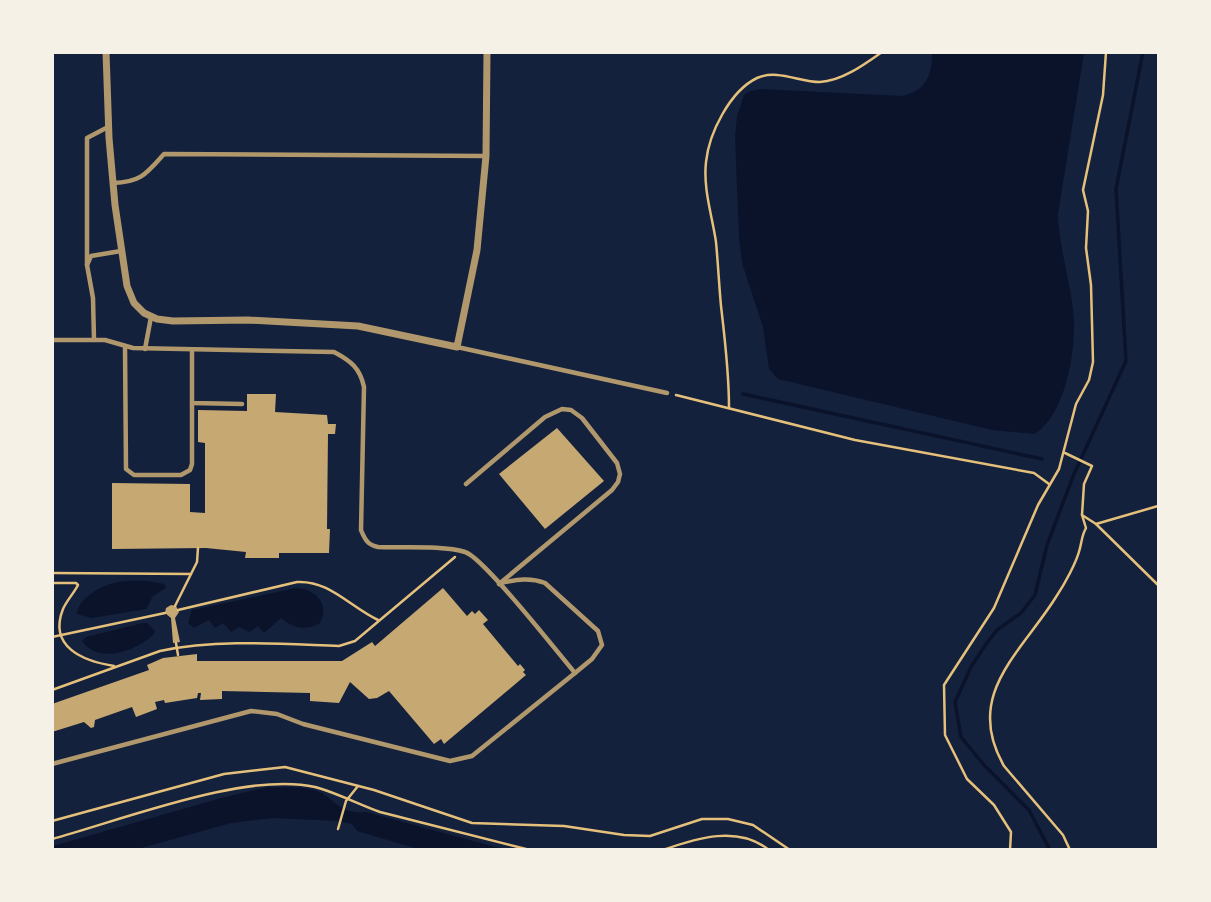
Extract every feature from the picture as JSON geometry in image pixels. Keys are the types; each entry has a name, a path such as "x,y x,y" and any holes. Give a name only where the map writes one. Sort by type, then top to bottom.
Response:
{"street":[{"path":"106,52 113,183 127,286 134,303 144,313 173,321 248,320 347,325 457,347 477,250 486,156 487,52"}],"lane":[{"path":"94,340 93,298 87,265 87,138 109,126"},
{"path":"113,183 141,178 164,154 486,156"},
{"path":"87,265 91,256 122,251"},
{"path":"145,349 151,317"},
{"path":"52,340 105,340 145,349 334,352 350,360 361,372 364,387 361,530 364,539 370,545 378,547 463,551 470,554 499,583 575,673"},
{"path":"125,346 126,469 134,475 181,475 190,470 192,350"},
{"path":"457,347 667,393"},
{"path":"192,403 242,404"},
{"path":"466,484 545,416 562,409 571,410 582,418 617,463 620,474 612,490 499,583"},
{"path":"52,764 251,711 277,714 303,724 450,761 472,756 575,673 599,652 602,645 598,631 545,583 524,579 499,583"}],"path":[{"path":"729,407 729,368 706,185 706,162 720,120 742,87 760,77 777,75 823,82 849,72 882,52"},
{"path":"1010,849 1011,832 994,805 967,779 945,735 944,685 994,608 1049,484 1059,469 1076,404 1089,380 1093,362 1091,285 1086,248 1088,211 1083,190 1102,95 1106,52"},
{"path":"667,393 855,440 1034,473 1049,484"},
{"path":"1065,453 1093,466 1084,484 1082,515 1086,528 1056,597 997,683 990,704 990,737 1004,766 1062,835 1070,849"},
{"path":"1096,524 1158,506"},
{"path":"1082,515 1096,524 1158,585"},
{"path":"198,548 197,562 177,608 308,581 318,583 379,621"},
{"path":"52,690 177,645 339,646 355,641 463,551"},
{"path":"52,573 191,574"},
{"path":"52,583 78,585 61,615 60,636 68,648 80,657 116,667"},
{"path":"52,637 164,613"},
{"path":"177,645 178,655"},
{"path":"52,821 224,775 285,767 374,790 472,823 564,826 650,836 702,819 728,819 753,825 790,849"},
{"path":"52,839 194,799 264,783 314,787 380,812 530,849"},
{"path":"338,829 347,799 358,786"},
{"path":"663,849 692,839 742,836 769,849"}],"water":[{"path":"932,53 1084,53 1058,214 1073,308 1073,350 1061,398 1054,413 1035,434 992,430 778,379 769,369 763,327 742,263 739,238 735,137 737,116 744,95 760,89 902,96 917,90 926,81 931,68"},
{"path":"122,581 164,584 166,588 153,596 146,609 92,618 77,614 85,598 102,587"},
{"path":"296,588 310,591 319,599 323,610 320,623 300,628 281,618 264,633 258,626 250,632 239,627 231,632 223,623 215,628 209,620 194,628 188,623 192,610"},
{"path":"147,623 155,631 154,634 138,646 118,653 98,652 82,641 86,637"},
{"path":"268,787 314,790 349,811 366,812 503,849 418,849 357,831 352,824 273,818 231,823 138,849 53,850 53,846"}],"building":[{"path":"247,394 276,394 275,412 327,415 328,424 336,424 335,434 328,434 329,553 279,553 279,558 245,558 246,552 206,548 112,549 112,483 190,484 190,512 205,513 205,443 198,442 198,410 247,411"},
{"path":"557,428 604,481 545,529 499,474"},
{"path":"443,588 467,616 472,611 475,614 479,610 488,620 483,624 518,666 520,664 526,675 444,744 441,739 434,744 389,691 369,699 350,682 339,703 310,701 310,693 222,691 222,699 200,700 201,693 198,693 197,698 155,702 157,709 136,717 132,707 95,720 94,727 91,728 84,722 52,732 52,704 149,670 147,665 163,658 197,654 197,661 342,661 372,642 375,646"},
{"path":"176,606 179,612 175,618 180,642 173,643 171,618 165,613 166,608"}],"waterway":[{"path":"1050,850 1029,810 984,765 961,737 955,702 971,667 986,644 997,630 1021,613 1035,595 1047,545 1074,474 1126,361 1116,189 1143,52"},
{"path":"743,394 1042,459"}]}
